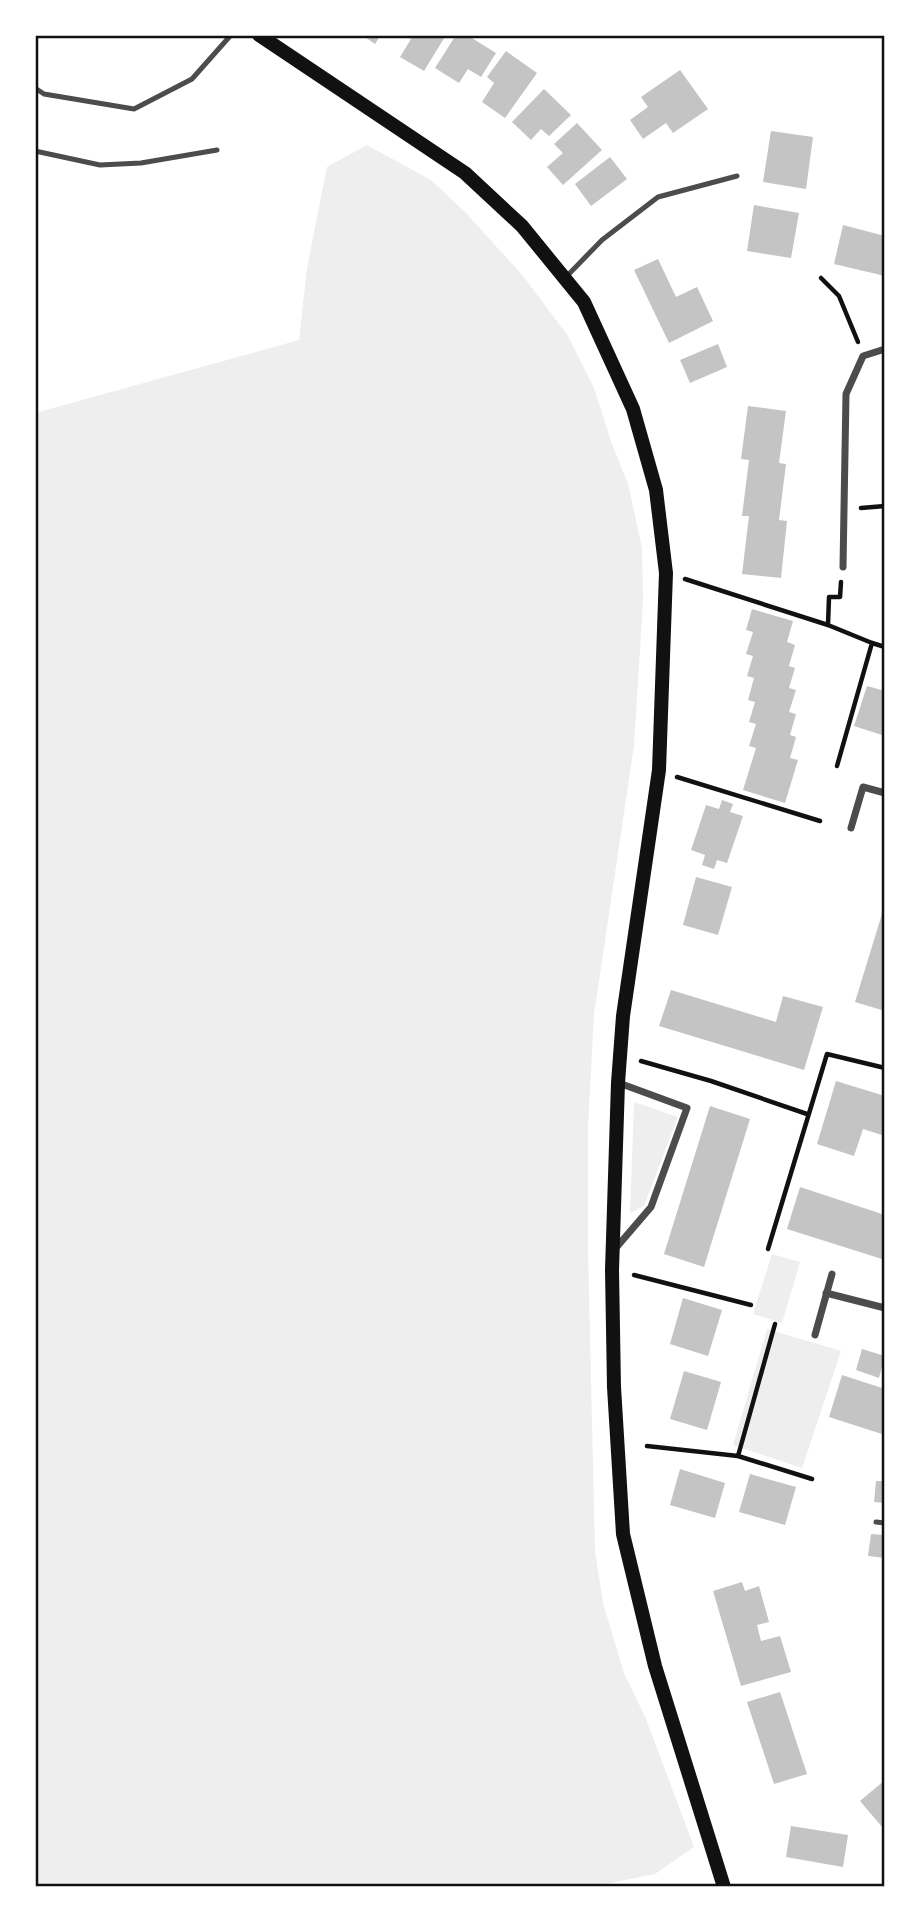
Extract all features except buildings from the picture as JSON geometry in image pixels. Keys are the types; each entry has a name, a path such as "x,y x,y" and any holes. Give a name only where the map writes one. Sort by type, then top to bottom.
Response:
{"main road":[{"path":"259,35 465,173 522,226 584,302 633,409 656,490 666,573 659,771 623,1016 620,1055 611,1270 614,1387 624,1534 654,1666 724,1887"}],"street":[{"path":"843,567 846,394 863,356 885,349"},
{"path":"852,828 863,787 885,793"},
{"path":"612,1253 651,1207 687,1108 618,1083"},
{"path":"815,1335 832,1274"},
{"path":"826,1293 885,1308"}],"lane":[{"path":"35,88 44,94 134,108 192,79 231,35"},
{"path":"35,152 100,165 141,163 217,149"},
{"path":"565,278 602,240 658,197 737,176"},
{"path":"876,1522 885,1523"}],"path":[{"path":"821,278 839,296 863,356"},
{"path":"666,573 885,646"},
{"path":"828,625 829,597 840,597"},
{"path":"837,765 872,643"},
{"path":"659,771 820,821"},
{"path":"768,1249 827,1054 885,1068"},
{"path":"620,1055 710,1081 807,1114"},
{"path":"611,1270 751,1305"},
{"path":"738,1456 775,1324"},
{"path":"647,1446 738,1456 811,1479"}],"shaded area":[{"path":"367,145 431,180 466,213 523,276 568,336 594,388 628,484 642,548 643,602 634,746 594,1014 588,1127 595,1551 603,1603 624,1673 646,1719 694,1847 655,1874 590,1887 35,1887 35,413 299,340 307,268 327,167"},
{"path":"634,1102 678,1117 644,1206 630,1213"},
{"path":"772,1254 800,1262 782,1323 753,1314"},
{"path":"767,1329 841,1351 802,1468 733,1445"}]}
